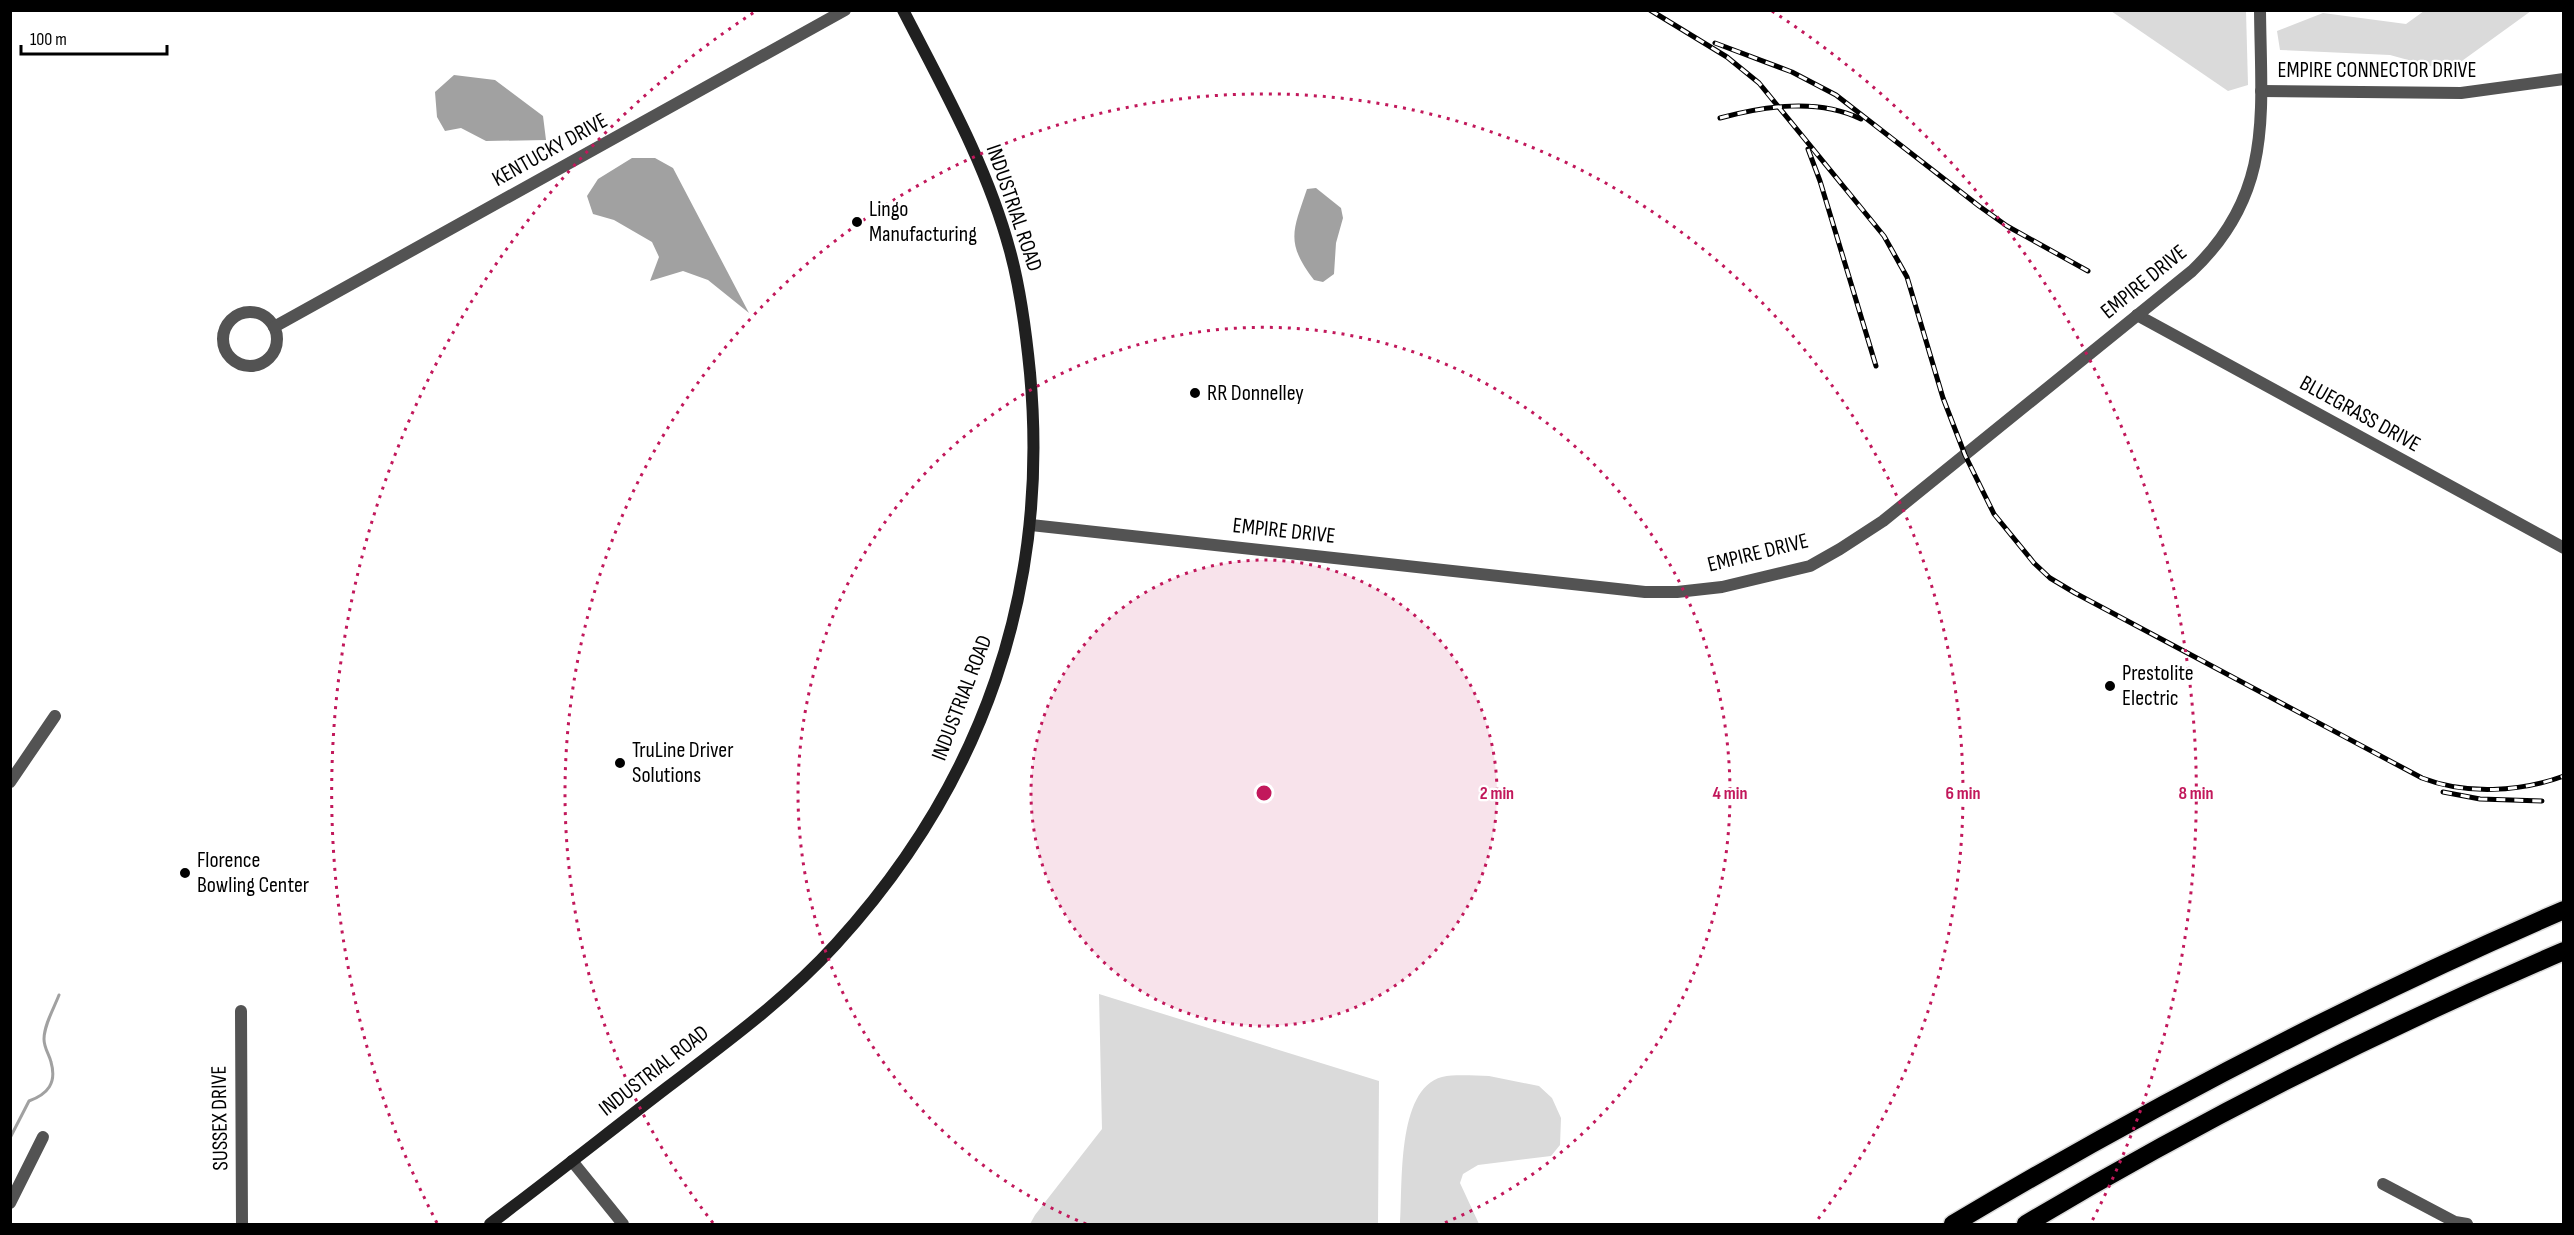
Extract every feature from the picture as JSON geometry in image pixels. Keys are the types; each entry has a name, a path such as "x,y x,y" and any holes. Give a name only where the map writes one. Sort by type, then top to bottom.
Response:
{"highway":[{"path":"1953,1224 2064,1159 2225,1070 2357,1004 2564,910"},
{"path":"2026,1224 2242,1104 2373,1038 2564,951"}],"main road":[{"name":"INDUSTRIAL ROAD","path":"490,1224 768,1010 834,947 888,883 920,837 952,781 988,703 1016,609 1031,525 1034,434 1019,286 984,174 965,131 903,10"}],"street":[{"name":"KENTUCKY DRIVE","path":"274,327 845,10"},
{"name":"EMPIRE DRIVE","path":"1031,525 1629,591 1677,592 1722,586 1810,566 1883,521 2212,253 2236,219 2259,150 2260,10"},
{"name":"EMPIRE CONNECTOR DRIVE","path":"2261,91 2461,93 2564,79"},
{"path":"241,313 260,314 274,327 278,338 276,349 270,359 262,364 243,366 235,362 224,348 224,330 228,322 241,313"},
{"name":"BLUEGRASS DRIVE","path":"2137,315 2564,548"},
{"path":"11,781 55,716"},
{"name":"SUSSEX DRIVE","path":"241,1011 242,1224"},
{"path":"10,1203 43,1137"},
{"path":"572,1161 623,1224"},
{"path":"2383,1184 2455,1222 2467,1224"}],"shaded area":[{"path":"2111,11 2246,11 2248,85 2228,91"},
{"path":"2424,11 2531,11 2448,71 2390,55 2280,50 2277,31 2323,13 2406,24"},
{"path":"454,75 495,80 543,116 546,140 486,141 461,128 445,131 437,117 435,92"},
{"path":"632,158 655,158 673,168 749,313 708,280 683,271 650,281 659,257 652,242 614,220 593,214 587,196 598,179"},
{"path":"1316,188 1341,208 1343,218 1336,243 1334,274 1323,282 1314,280 1305,267 1295,246 1294,236 1307,189"},
{"path":"1099,994 1379,1081 1378,1224 1030,1224 1102,1129"},
{"path":"1489,1076 1539,1086 1552,1098 1561,1118 1560,1145 1551,1156 1478,1165 1463,1174 1460,1183 1479,1224 1400,1224 1402,1164 1409,1119 1416,1100 1427,1085 1442,1077"}],"waterway":[{"path":"10,1138 29,1101 46,1091 52,1082 53,1069 44,1034 59,995"}],"railway":[{"path":"1650,10 1727,57 1759,83 1884,236 1907,277 1943,398 1965,455 1994,514 2034,563 2050,578 2422,778 2457,787 2493,789 2529,785 2564,776"},
{"path":"1715,43 1792,72 1836,95 2007,226 2088,271"},
{"path":"1720,118 1755,110 1809,106 1844,112 1861,119"},
{"path":"1808,149 1820,181 1876,366"},
{"path":"2443,792 2480,799 2542,801"}],"place":[{"name":"Lingo Manufacturing","path":"857,222"},
{"name":"RR Donnelley","path":"1195,393"},
{"name":"Prestolite Electric","path":"2110,686"},
{"name":"TruLine Driver Solutions","path":"620,763"},
{"name":"Florence Bowling Center","path":"185,873"}]}
